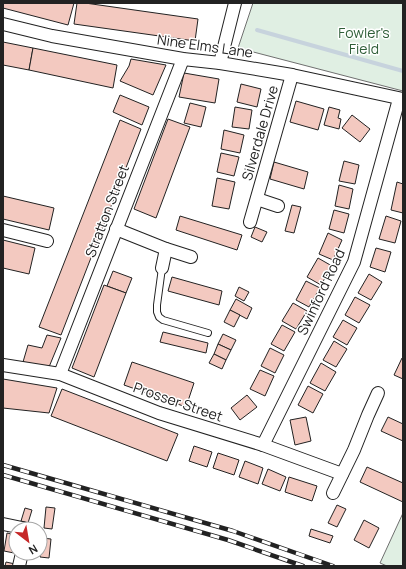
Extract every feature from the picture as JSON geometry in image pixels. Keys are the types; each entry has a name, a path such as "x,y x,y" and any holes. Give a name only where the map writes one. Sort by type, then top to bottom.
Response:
{"street":[{"path":"220,63 235,3"},
{"name":"Nine Elms Lane","path":"3,24 52,36 183,59 220,63 292,75 401,99"},
{"name":"Stratton Street","path":"60,374 183,59"},
{"name":"Silverdale Drive","path":"250,222 292,75"},
{"name":"Swinford Road","path":"263,445 354,262 401,99"},
{"name":"Silverdale Drive","path":"257,199 278,206"},
{"path":"116,229 166,249 191,257"},
{"path":"3,230 47,241"},
{"path":"162,268 166,249"},
{"name":"Prosser Street","path":"3,365 60,374 159,413 263,445 342,474"},
{"path":"333,493 354,450 378,393"}],"lane":[{"path":"162,268 157,305 159,317 162,320 208,333"}],"green space":[{"name":"Fowler's Field","path":"253,3 403,3 403,91 238,48"},
{"path":"403,513 403,566 387,566 380,563"}],"building":[{"path":"3,3 74,3 68,25 3,8"},
{"path":"77,3 198,19 195,41 74,24"},
{"path":"3,42 33,48 29,70 3,65"},
{"path":"33,48 117,65 113,88 29,70"},
{"path":"131,59 166,65 153,95 120,81 129,66"},
{"path":"184,73 219,79 215,103 179,97"},
{"path":"241,84 261,89 257,107 237,102"},
{"path":"120,95 149,107 142,125 113,112"},
{"path":"296,101 324,109 318,130 290,122"},
{"path":"190,103 206,107 201,127 184,123"},
{"path":"235,107 252,110 249,129 232,127"},
{"path":"329,107 340,110 338,118 341,119 339,129 324,125"},
{"path":"352,115 370,129 360,142 342,128"},
{"path":"168,119 190,127 156,218 134,209"},
{"path":"120,120 141,129 61,335 39,327"},
{"path":"224,130 244,135 240,153 221,149"},
{"path":"221,153 239,157 234,176 217,172"},
{"path":"344,161 359,165 355,184 339,181"},
{"path":"274,162 308,172 304,189 270,179"},
{"path":"217,178 235,182 229,209 212,206"},
{"path":"397,182 403,184 403,213 391,210"},
{"path":"339,185 353,189 349,209 335,206"},
{"path":"3,196 54,208 49,230 3,219"},
{"path":"292,205 301,207 294,233 285,231"},
{"path":"334,210 349,214 344,233 329,229"},
{"path":"180,216 242,235 237,250 176,230"},
{"path":"386,216 401,221 395,243 379,239"},
{"path":"255,227 267,232 262,242 251,237"},
{"path":"328,233 342,240 333,260 319,254"},
{"path":"3,240 35,248 29,274 3,268"},
{"path":"376,248 391,252 385,272 370,267"},
{"path":"318,258 332,266 321,285 307,277"},
{"path":"113,271 132,278 126,293 107,286"},
{"path":"369,274 382,282 371,300 358,293"},
{"path":"172,277 222,291 219,305 168,291"},
{"path":"306,281 320,288 309,307 296,300"},
{"path":"104,285 126,293 94,377 72,368"},
{"path":"239,287 249,292 244,301 235,296"},
{"path":"355,297 370,305 359,323 345,315"},
{"path":"236,299 252,308 247,319 230,310"},
{"path":"293,303 307,311 296,329 282,321"},
{"path":"230,310 240,315 234,327 224,322"},
{"path":"343,320 357,328 347,345 333,337"},
{"path":"282,325 295,332 284,351 271,344"},
{"path":"163,332 208,343 206,353 160,342"},
{"path":"223,334 236,340 231,350 218,344"},
{"path":"47,335 61,338 49,367 23,362 28,345 42,348"},
{"path":"334,341 347,349 336,367 323,360"},
{"path":"218,344 231,350 226,360 214,354"},
{"path":"270,348 284,355 275,373 261,366"},
{"path":"214,354 226,360 222,369 209,363"},
{"path":"402,358 403,359 403,379 394,375"},
{"path":"132,362 194,383 186,407 124,385"},
{"path":"321,363 336,372 325,391 310,383"},
{"path":"260,370 274,376 265,396 250,389"},
{"path":"3,379 57,388 49,413 3,408"},
{"path":"308,386 323,394 313,413 298,405"},
{"path":"62,389 178,434 167,461 51,416"},
{"path":"247,395 257,407 240,420 231,408"},
{"path":"306,417 311,441 295,445 290,420"},
{"path":"388,417 403,424 403,441 381,431"},
{"path":"194,446 212,452 207,467 189,461"},
{"path":"218,453 239,460 234,475 213,468"},
{"path":"245,461 263,468 258,484 239,477"},
{"path":"367,467 403,483 403,502 360,482"},
{"path":"268,469 286,477 280,491 262,484"},
{"path":"289,477 317,486 312,501 285,492"},
{"path":"337,505 346,509 337,527 328,523"},
{"path":"46,507 55,508 52,529 48,528 48,521 45,521"},
{"path":"25,508 32,510 29,521 21,521"},
{"path":"364,520 379,528 369,548 354,540"},
{"path":"311,529 333,536 330,543 309,536"},
{"path":"7,533 8,552 4,551"},
{"path":"48,539 51,539 48,558"},
{"path":"6,562 15,564 15,566 5,566"}],"waterway":[{"path":"257,30 403,71"}],"railway":[{"path":"3,465 233,531 333,566"},
{"path":"3,475 228,540 303,566"}]}
